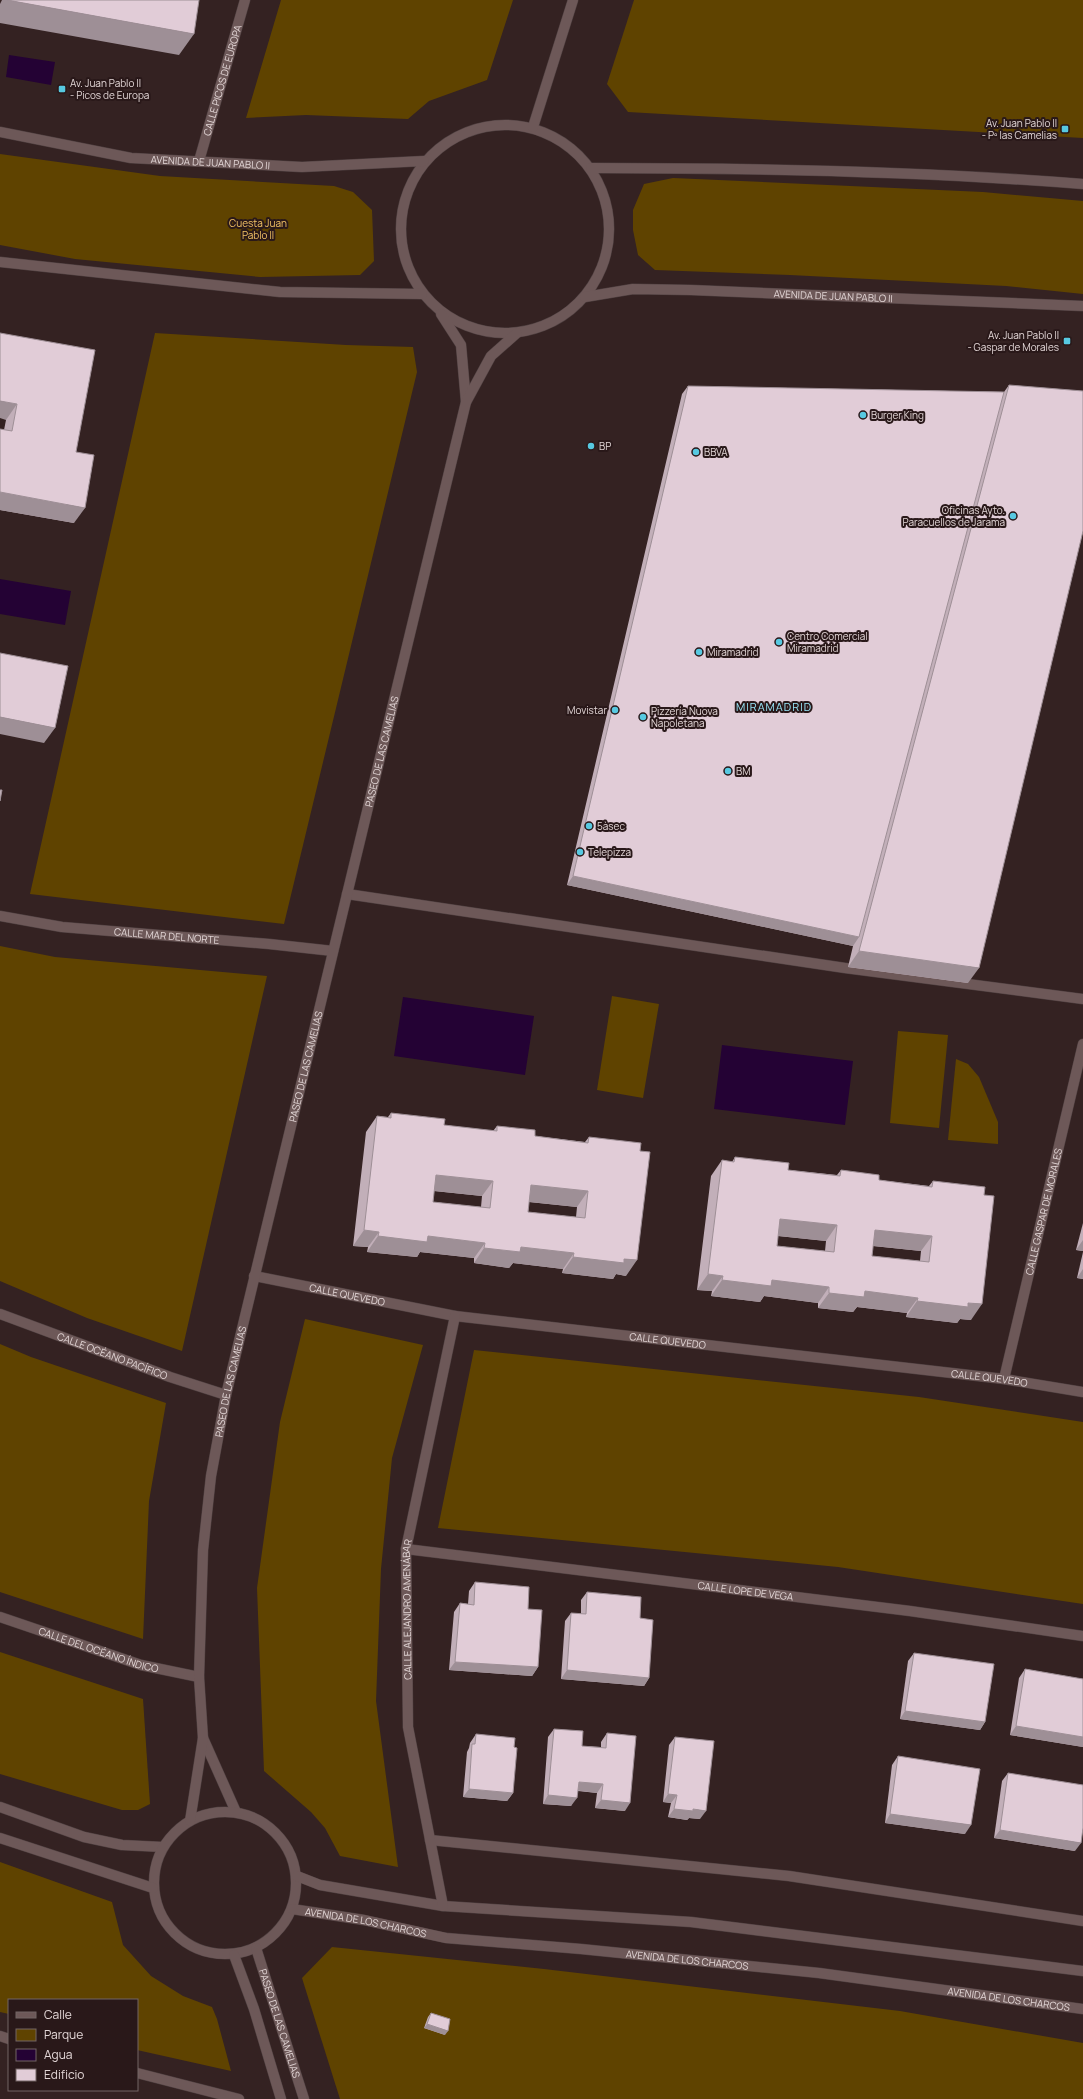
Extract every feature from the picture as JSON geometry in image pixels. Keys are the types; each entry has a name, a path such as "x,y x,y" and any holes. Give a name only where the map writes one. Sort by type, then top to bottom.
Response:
{"street":[{"name":"CALLE PICOS DE EUROPA","path":"199,161 245,0"},
{"path":"533,127 573,0"},
{"path":"503,124 533,127 566,143 591,168 606,200 610,234 602,268 585,297 565,314 542,327 517,333 490,333 464,326 440,312 422,294 405,262 399,227 406,192 424,161 446,141 473,128 503,124"},
{"name":"AVENIDA DE JUAN PABLO II","path":"0,132 131,158 302,167 424,161"},
{"path":"591,168 699,168 1014,179 1083,184"},
{"path":"0,262 280,292 422,294"},
{"name":"AVENIDA DE JUAN PABLO II","path":"585,297 633,289 691,290 1083,306"},
{"name":"PASEO DE LAS CAMELIAS","path":"440,312 461,345 466,402"},
{"name":"PASEO DE LAS CAMELIAS","path":"203,1738 199,1677 203,1550 211,1476 226,1395 466,402 491,356 517,333"},
{"path":"347,894 845,968 1083,999"},
{"name":"CALLE MAR DEL NORTE","path":"0,916 62,927 269,944 334,951"},
{"name":"CALLE GASPAR DE MORALES","path":"1004,1379 1083,1044"},
{"name":"CALLE QUEVEDO","path":"254,1276 455,1316 1004,1379 1083,1392"},
{"name":"CALLE OCÉANO PACÍFICO","path":"0,1314 170,1377 226,1395"},
{"name":"CALLE ALEJANDRO AMENÁBAR","path":"442,1906 408,1727 406,1549 455,1316"},
{"name":"CALLE LOPE DE VEGA","path":"406,1549 910,1611 1083,1636"},
{"name":"CALLE DEL OCÉANO ÍNDICO","path":"0,1617 141,1665 199,1677"},
{"path":"203,1738 236,1812"},
{"path":"190,1821 203,1738"},
{"path":"0,1807 84,1837 122,1845 163,1847"},
{"path":"236,1812 251,1816 280,1836 291,1854 297,1876 297,1894 285,1923 276,1934 256,1948 234,1955 217,1955 200,1951 181,1940 165,1923 157,1906 153,1888 157,1860 163,1847 174,1833 190,1821 206,1814 236,1812"},
{"path":"0,1838 153,1888"},
{"path":"430,1840 789,1876 1083,1921"},
{"path":"297,1876 320,1885 442,1906 691,1922 1083,1972"},
{"name":"AVENIDA DE LOS CHARCOS","path":"292,1909 364,1920 446,1938 581,1949 819,1973 1083,2009"},
{"name":"PASEO DE LAS CAMELIAS","path":"256,1948 304,2099"},
{"name":"PASEO DE LAS CAMELIAS","path":"234,1955 254,2009 281,2099"},
{"path":"138,2073 239,2099"}],"green space":[{"path":"281,0 513,0 487,80 429,101 408,119 306,115 246,118"},
{"path":"634,0 1083,0 1083,138 628,112 607,84"},
{"name":"Cuesta Juan Pablo II","path":"0,154 160,176 334,186 353,192 372,210 374,261 360,275 260,277 75,259 0,245"},
{"path":"673,178 983,192 1083,201 1083,294 1006,286 655,270 638,255 633,230 633,210 644,184"},
{"path":"155,333 346,345 413,347 417,372 284,924 30,894"},
{"path":"0,946 55,957 267,976 182,1351 87,1318 0,1281"},
{"path":"612,996 659,1004 643,1098 597,1090"},
{"path":"898,1031 948,1035 939,1128 890,1123"},
{"path":"956,1059 968,1064 979,1077 998,1122 998,1144 948,1140"},
{"path":"305,1319 423,1345 392,1458 381,1569 376,1701 398,1867 340,1856 325,1828 311,1812 264,1771 257,1588 280,1422"},
{"path":"0,1344 31,1357 166,1403 149,1501 143,1639 0,1592"},
{"path":"474,1350 919,1397 1083,1422 1083,1604 838,1567 438,1528"},
{"path":"0,1652 143,1699 150,1804 138,1810 122,1810 0,1774"},
{"path":"0,1862 112,1902 123,1945 151,1976 183,1996 212,2007 217,2019 231,2071 138,2050 138,1999 8,1999 8,2014 0,2012"},
{"path":"332,1947 544,1969 900,2011 1083,2043 1083,2099 340,2099 302,1978"}],"water":[{"path":"9,55 55,62 51,85 6,77"},
{"path":"0,579 71,591 65,625 0,614"},
{"path":"403,997 534,1016 525,1075 394,1056"},
{"path":"722,1045 853,1061 845,1125 714,1109"}],"building":[{"path":"7,0 199,0 194,34"},
{"path":"0,333 95,350 76,452 94,455 85,508 0,492 0,429 12,431 17,404 0,401"},
{"path":"1009,385 1083,391 1083,531 979,968 859,951"},
{"name":"Miramadrid","path":"688,386 1004,392 859,937 573,876"},
{"path":"0,653 68,666 55,728 0,717"},
{"path":"0,790 2,790 0,801"},
{"path":"391,1113 445,1119 444,1125 497,1131 497,1126 535,1130 535,1136 588,1143 589,1137 641,1143 640,1151 650,1152 637,1260 624,1259 624,1263 573,1257 574,1253 521,1247 520,1252 484,1248 485,1243 428,1236 427,1242 378,1236 379,1232 364,1230 377,1116 391,1118","holes":["436,1175 493,1181 490,1208 433,1202","531,1185 588,1191 585,1218 528,1212"]},
{"path":"735,1157 789,1163 788,1170 840,1176 841,1170 879,1175 879,1180 932,1187 933,1181 985,1187 984,1195 994,1196 982,1304 968,1303 968,1307 917,1301 918,1298 865,1291 864,1297 829,1293 829,1287 772,1280 771,1286 722,1280 723,1276 708,1274 722,1160 734,1162","holes":["780,1219 837,1225 834,1252 777,1246","875,1230 932,1236 929,1262 872,1256"]},
{"path":"475,1582 529,1587 528,1609 542,1610 538,1667 455,1662 460,1603 474,1605"},
{"path":"587,1592 641,1597 640,1618 653,1620 649,1678 567,1670 571,1613 586,1614"},
{"path":"914,1653 994,1664 985,1722 905,1711"},
{"path":"1025,1669 1083,1679 1083,1737 1016,1726"},
{"path":"554,1729 583,1731 582,1746 606,1748 607,1733 636,1736 630,1803 601,1800 603,1784 579,1782 577,1798 548,1795"},
{"path":"476,1734 515,1738 514,1747 517,1748 513,1793 469,1789 472,1744 475,1744"},
{"path":"675,1737 714,1741 706,1811 674,1809 677,1795 668,1794"},
{"path":"898,1756 980,1769 971,1825 890,1814"},
{"path":"1008,1773 1083,1785 1083,1828 1081,1843 1000,1830"},
{"path":"431,2013 450,2019 448,2031 427,2024"}],"place":[{"name":"Av. Juan Pablo II - Picos de Europa","path":"62,89"},
{"name":"Av. Juan Pablo II - Pº las Camelias","path":"1065,129"},
{"name":"Av. Juan Pablo II - Gaspar de Morales","path":"1067,341"},
{"name":"Burger King","path":"863,415"},
{"name":"BP","path":"591,446"},
{"name":"BBVA","path":"696,452"},
{"name":"Oficinas Ayto. Paracuellos de Jarama","path":"1013,516"},
{"name":"Centro Comercial Miramadrid","path":"779,642"},
{"name":"Miramadrid","path":"699,652"},
{"name":"Movistar","path":"615,710"},
{"name":"Pizzería Nuova Napoletana","path":"643,717"},
{"name":"BM","path":"728,771"},
{"name":"5àsec","path":"589,826"},
{"name":"Telepizza","path":"580,852"}],"district":[{"name":"MIRAMADRID","path":"774,707"}]}
